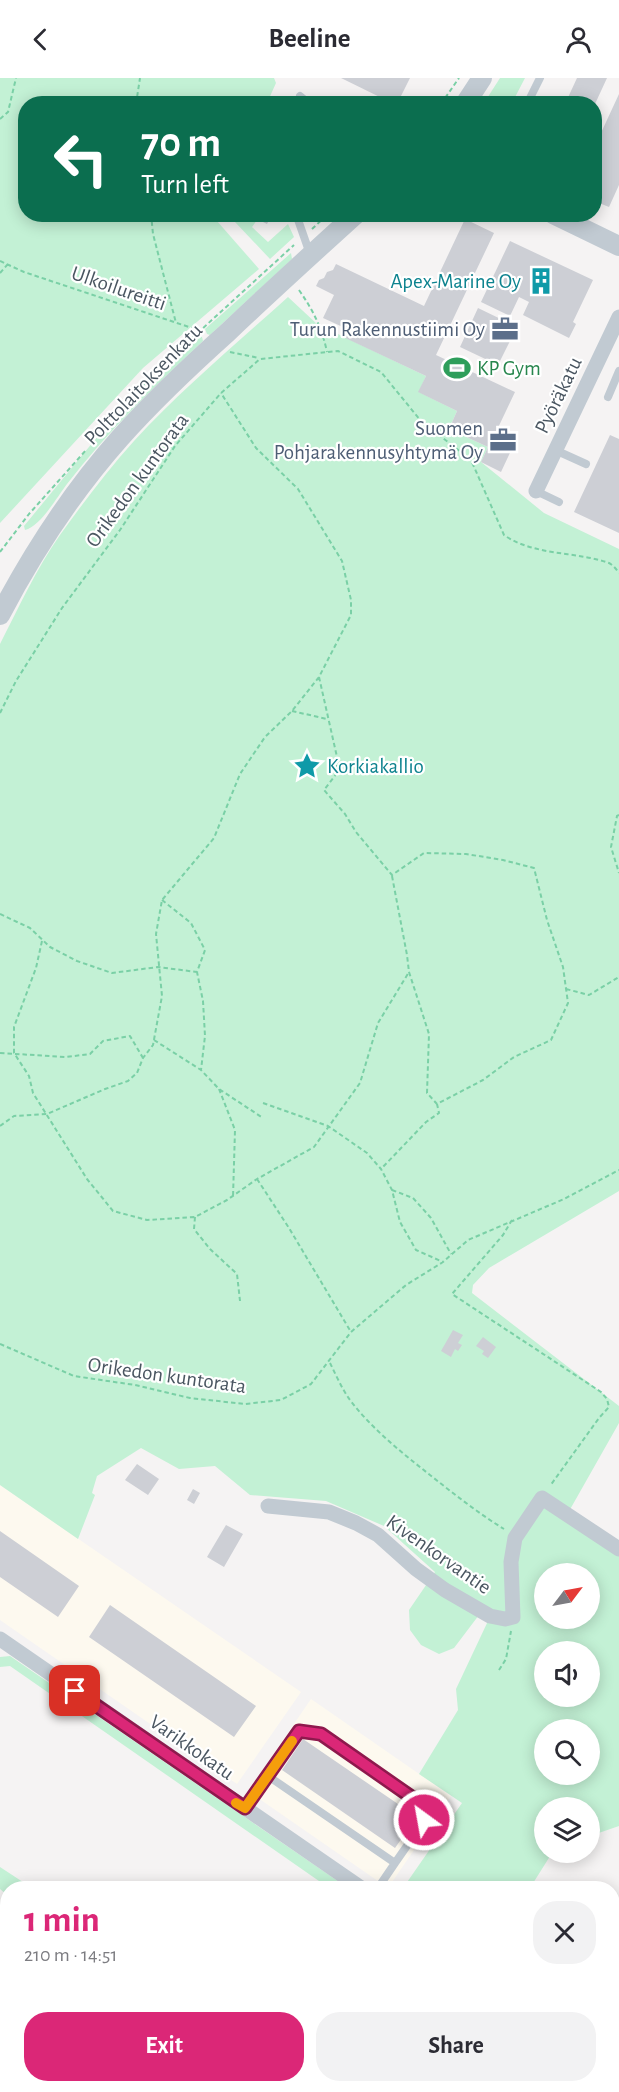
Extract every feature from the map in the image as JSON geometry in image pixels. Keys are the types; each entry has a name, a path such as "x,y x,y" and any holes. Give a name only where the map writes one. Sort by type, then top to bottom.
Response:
{"street":[{"path":"470,96 480,79"},
{"name":"Polttolaitoksenkatu","path":"0,615 23,572 88,477 152,402 347,222"},
{"path":"570,222 619,246"},
{"name":"Pyöräkatu","path":"536,491 618,321"},
{"path":"542,1498 619,1549"},
{"name":"Kivenkorvantie","path":"268,1506 329,1512 356,1523 378,1535 416,1569 445,1590 490,1616 505,1619 513,1617 511,1562 515,1538 542,1498"},
{"name":"Varikkokatu","path":"0,1639 351,1881"}],"lane":[{"path":"531,96 540,78"},
{"path":"299,222 310,256"},
{"path":"608,397 619,371"},
{"path":"555,450 586,464"},
{"path":"536,491 559,502"},
{"path":"245,1808 299,1731 321,1734 420,1803 424,1820 383,1881"},
{"path":"268,1776 395,1863"}],"path":[{"path":"0,119 8,112 16,78"},
{"path":"137,96 140,78"},
{"path":"447,96 459,78"},
{"path":"152,222 176,323"},
{"name":"Ulkoilureitti","path":"0,261 24,272 201,331 214,344 227,351 260,359"},
{"path":"0,273 8,264"},
{"path":"288,276 313,309 328,352"},
{"path":"260,359 338,351 381,372 421,421 471,460 504,535 513,542 611,564 619,573"},
{"name":"Orikedon kuntorata","path":"0,713 16,681 62,608 120,530 175,446 221,393 260,359"},
{"path":"0,1126 14,1116 47,1114 128,1081 136,1072 153,1045 162,996 156,934 162,900 213,838 240,774 265,737 292,711 319,677 351,615 351,600 342,561 298,489 256,448 221,393"},
{"path":"319,677 327,719 335,744 337,765 336,773 324,790 392,875 408,972 429,1034 427,1093 437,1104 439,1113 426,1122 381,1169"},
{"path":"292,711 327,719"},
{"path":"619,815 611,847 619,873"},
{"path":"392,875 424,853 466,854 534,868 547,920 563,967 568,1004 551,1040 514,1057 483,1080 437,1104"},
{"path":"162,900 191,923 205,950 197,972 205,1036 201,1070"},
{"path":"0,914 30,928 50,947 76,961 112,973 158,967 197,972"},
{"path":"42,941 36,968 14,1027 14,1053 29,1076 33,1093 87,1179 113,1211 147,1220 195,1216 233,1197 257,1179 314,1147 360,1083 378,1023 408,972"},
{"path":"566,989 589,995 619,977"},
{"path":"0,1053 66,1057 90,1054 103,1041 130,1036 143,1058"},
{"path":"153,1039 201,1070 219,1089 263,1118"},
{"path":"219,1089 235,1130 233,1197"},
{"path":"263,1103 328,1126 367,1153 381,1169 392,1190 400,1222 416,1250 443,1262"},
{"name":"Orikedon kuntorata","path":"0,1344 74,1376 135,1385 190,1398 245,1404 281,1400 311,1384 351,1332 406,1285 443,1262 468,1240 564,1199 619,1170"},
{"path":"257,1179 351,1332"},
{"path":"392,1190 413,1198 432,1218 452,1254"},
{"path":"195,1216 194,1229 210,1249 237,1274 240,1301"},
{"path":"513,1220 503,1235 452,1294 601,1392 607,1399 609,1407 542,1498"},
{"path":"329,1363 349,1399 375,1428 442,1485 515,1538"},
{"path":"499,1670 506,1659 513,1617"}],"shaded area":[{"path":"0,1485 301,1692 237,1784 0,1620"},
{"path":"311,1699 451,1796 393,1881 378,1881 248,1791"}],"green space":[{"path":"0,78 274,78 276,83 270,96 18,96 18,222 218,222 259,269 143,368 0,523"},
{"path":"500,78 525,78 516,96 488,96"},
{"path":"235,222 256,222 252,227 268,242 288,224 294,237 270,259"},
{"path":"291,253 292,259 210,335 207,334 205,329"},
{"path":"288,297 317,324 426,376 419,392 457,411 449,429 488,447 481,462 544,513 619,549 619,1191 489,1268 473,1285 472,1293 619,1406 619,1423 568,1513 619,1546 619,1826 600,1833 600,1797 534,1797 534,1863 546,1863 534,1881 408,1881 462,1803 419,1774 458,1710 456,1689 488,1621 479,1615 454,1648 439,1654 421,1645 410,1630 409,1610 435,1572 384,1526 326,1501 250,1495 215,1466 179,1469 141,1448 97,1476 92,1493 95,1495 78,1539 0,1485 0,644 43,561 77,511 134,441"},
{"path":"199,336 203,341 115,428 82,465 42,518 31,528 25,530 24,526 98,436"},
{"path":"10,1656 338,1881 319,1881 10,1666 0,1667 0,1657"},
{"path":"0,1867 21,1881 0,1881"}],"building":[{"path":"341,78 410,78 401,96 378,96"},
{"path":"577,78 607,78 599,96 569,96"},
{"path":"619,94 619,185 609,207 602,204 602,131"},
{"path":"464,222 471,222 494,233 436,355 515,392 496,432 515,442 501,472 481,462 488,447 449,429 457,411 418,392 426,376 341,336 345,328 323,318 334,295 316,286 327,272 333,270 336,264 424,306"},
{"name":"Apex-Marine Oy","path":"510,241 593,280 573,322 576,324 569,338 523,315 529,302 519,297 510,316 481,302"},
{"path":"478,308 517,327 498,365 460,347"},
{"path":"610,435 619,439 619,533 574,512"},
{"path":"453,1330 463,1335 458,1343 462,1345 458,1351 455,1349 451,1357 441,1351"},
{"path":"483,1337 496,1347 488,1358 482,1354 484,1351 476,1346"},
{"path":"137,1464 159,1479 148,1495 125,1480"},
{"path":"193,1489 200,1493 194,1504 187,1500"},
{"path":"226,1525 243,1534 224,1567 207,1557"},
{"path":"0,1531 79,1586 58,1617 0,1577"},
{"path":"110,1605 256,1706 234,1737 89,1637"},
{"path":"303,1739 417,1817 410,1827 414,1829 406,1841 402,1838 395,1848 282,1770"}],"slow traffic":[{"path":"236,1803 245,1808 292,1741"}],"place":[{"name":"Apex-Marine Oy","path":"541,281"},
{"name":"Turun Rakennustiimi Oy","path":"505,329"},
{"name":"KP Gym","path":"457,368"},
{"name":"Suomen Pohjarakennusyhtymä Oy","path":"503,440"},
{"name":"Korkiakallio","path":"307,766"}],"route":[{"path":"75,1691 245,1808 299,1731 321,1734 420,1803 424,1820"}]}
